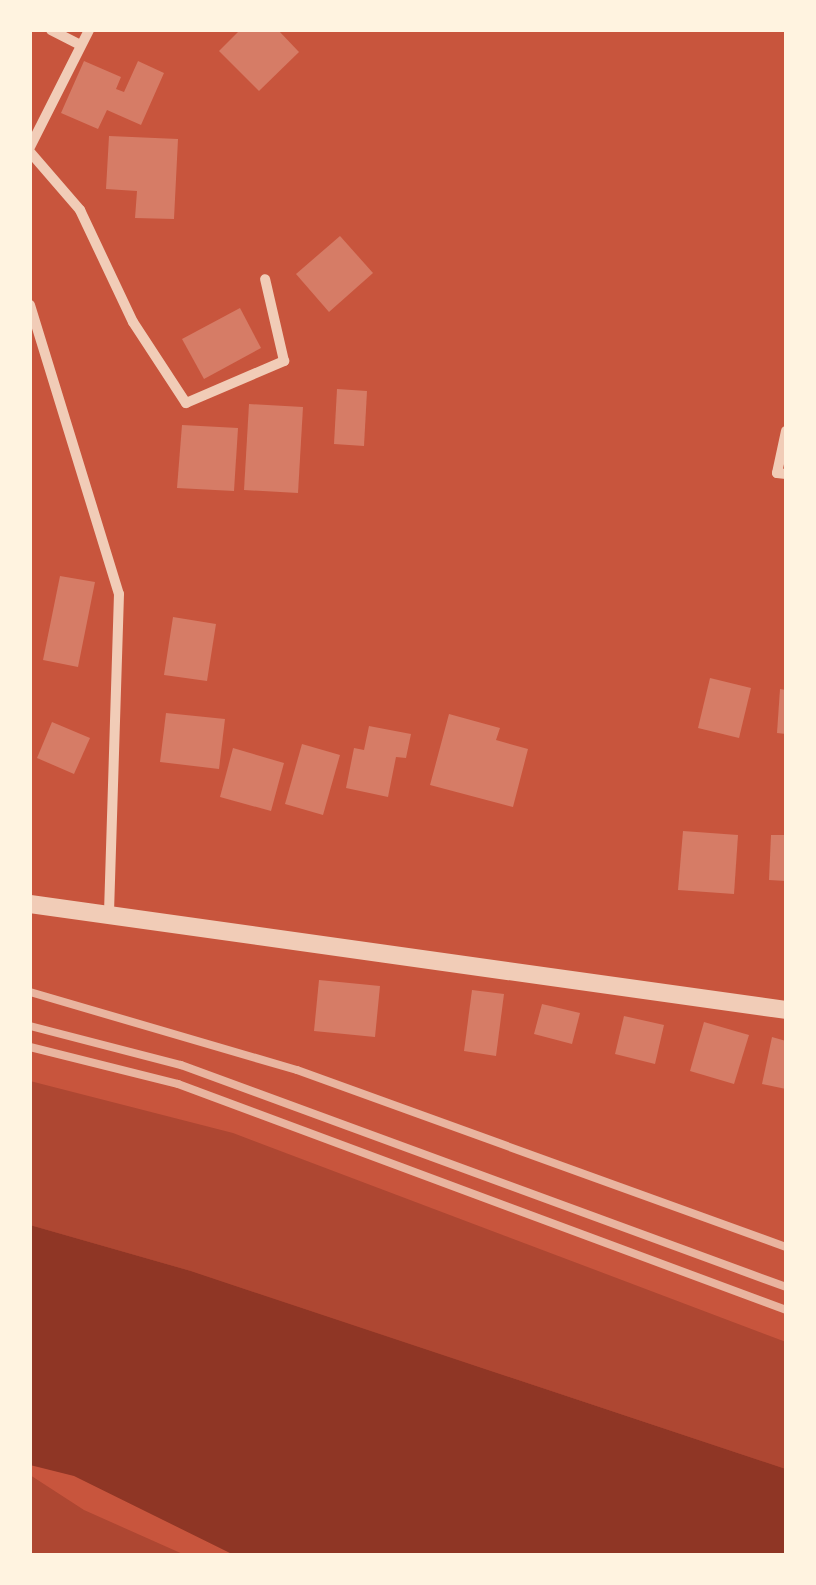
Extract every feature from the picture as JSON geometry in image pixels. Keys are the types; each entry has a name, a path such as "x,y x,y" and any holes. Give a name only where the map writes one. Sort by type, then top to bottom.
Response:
{"street":[{"path":"51,30 80,45"},
{"path":"89,30 30,150 80,210 133,322 186,403 284,361 265,279"},
{"path":"30,305 118,594 110,912"},
{"path":"786,431 777,473 786,474"},
{"path":"30,904 110,912 786,1010"}],"shaded area":[{"path":"30,1081 233,1133 786,1342 786,1469 191,1271 30,1225"},
{"path":"30,1225 191,1271 786,1469 786,1555 234,1555 74,1476 30,1465"},
{"path":"30,1475 84,1510 185,1555 30,1555"}],"building":[{"path":"240,30 278,30 299,52 259,91 219,51"},
{"path":"84,61 121,77 116,89 124,92 138,61 164,73 141,125 107,110 98,129 61,113"},
{"path":"109,136 178,139 174,219 135,218 137,191 106,189"},
{"path":"340,236 373,273 329,312 296,274"},
{"path":"240,308 261,348 204,379 182,339"},
{"path":"337,389 367,391 364,446 334,444"},
{"path":"249,404 303,407 298,493 244,490"},
{"path":"182,425 238,428 234,491 177,488"},
{"path":"60,576 95,582 78,667 43,660"},
{"path":"173,617 216,624 207,681 164,675"},
{"path":"710,678 751,688 739,738 698,728"},
{"path":"780,689 786,690 786,734 777,733"},
{"path":"166,713 225,719 219,769 160,762"},
{"path":"449,714 500,728 496,740 528,749 513,807 430,785"},
{"path":"52,722 90,738 74,774 37,758"},
{"path":"369,726 411,734 406,758 396,757 388,797 346,788 354,748 364,750"},
{"path":"302,744 340,755 323,815 285,804"},
{"path":"233,748 284,763 271,811 220,797"},
{"path":"683,831 738,835 734,894 678,890"},
{"path":"771,835 786,835 786,881 769,880"},
{"path":"319,980 380,986 375,1037 314,1031"},
{"path":"472,990 504,994 496,1056 464,1051"},
{"path":"542,1004 580,1013 572,1044 534,1034"},
{"path":"624,1016 664,1025 655,1064 615,1054"},
{"path":"704,1022 749,1035 734,1084 690,1071"},
{"path":"772,1037 786,1041 786,1089 762,1084"}],"railway":[{"path":"30,992 297,1070 786,1247"},
{"path":"30,1026 181,1065 786,1287"},
{"path":"30,1047 178,1084 786,1310"}]}
